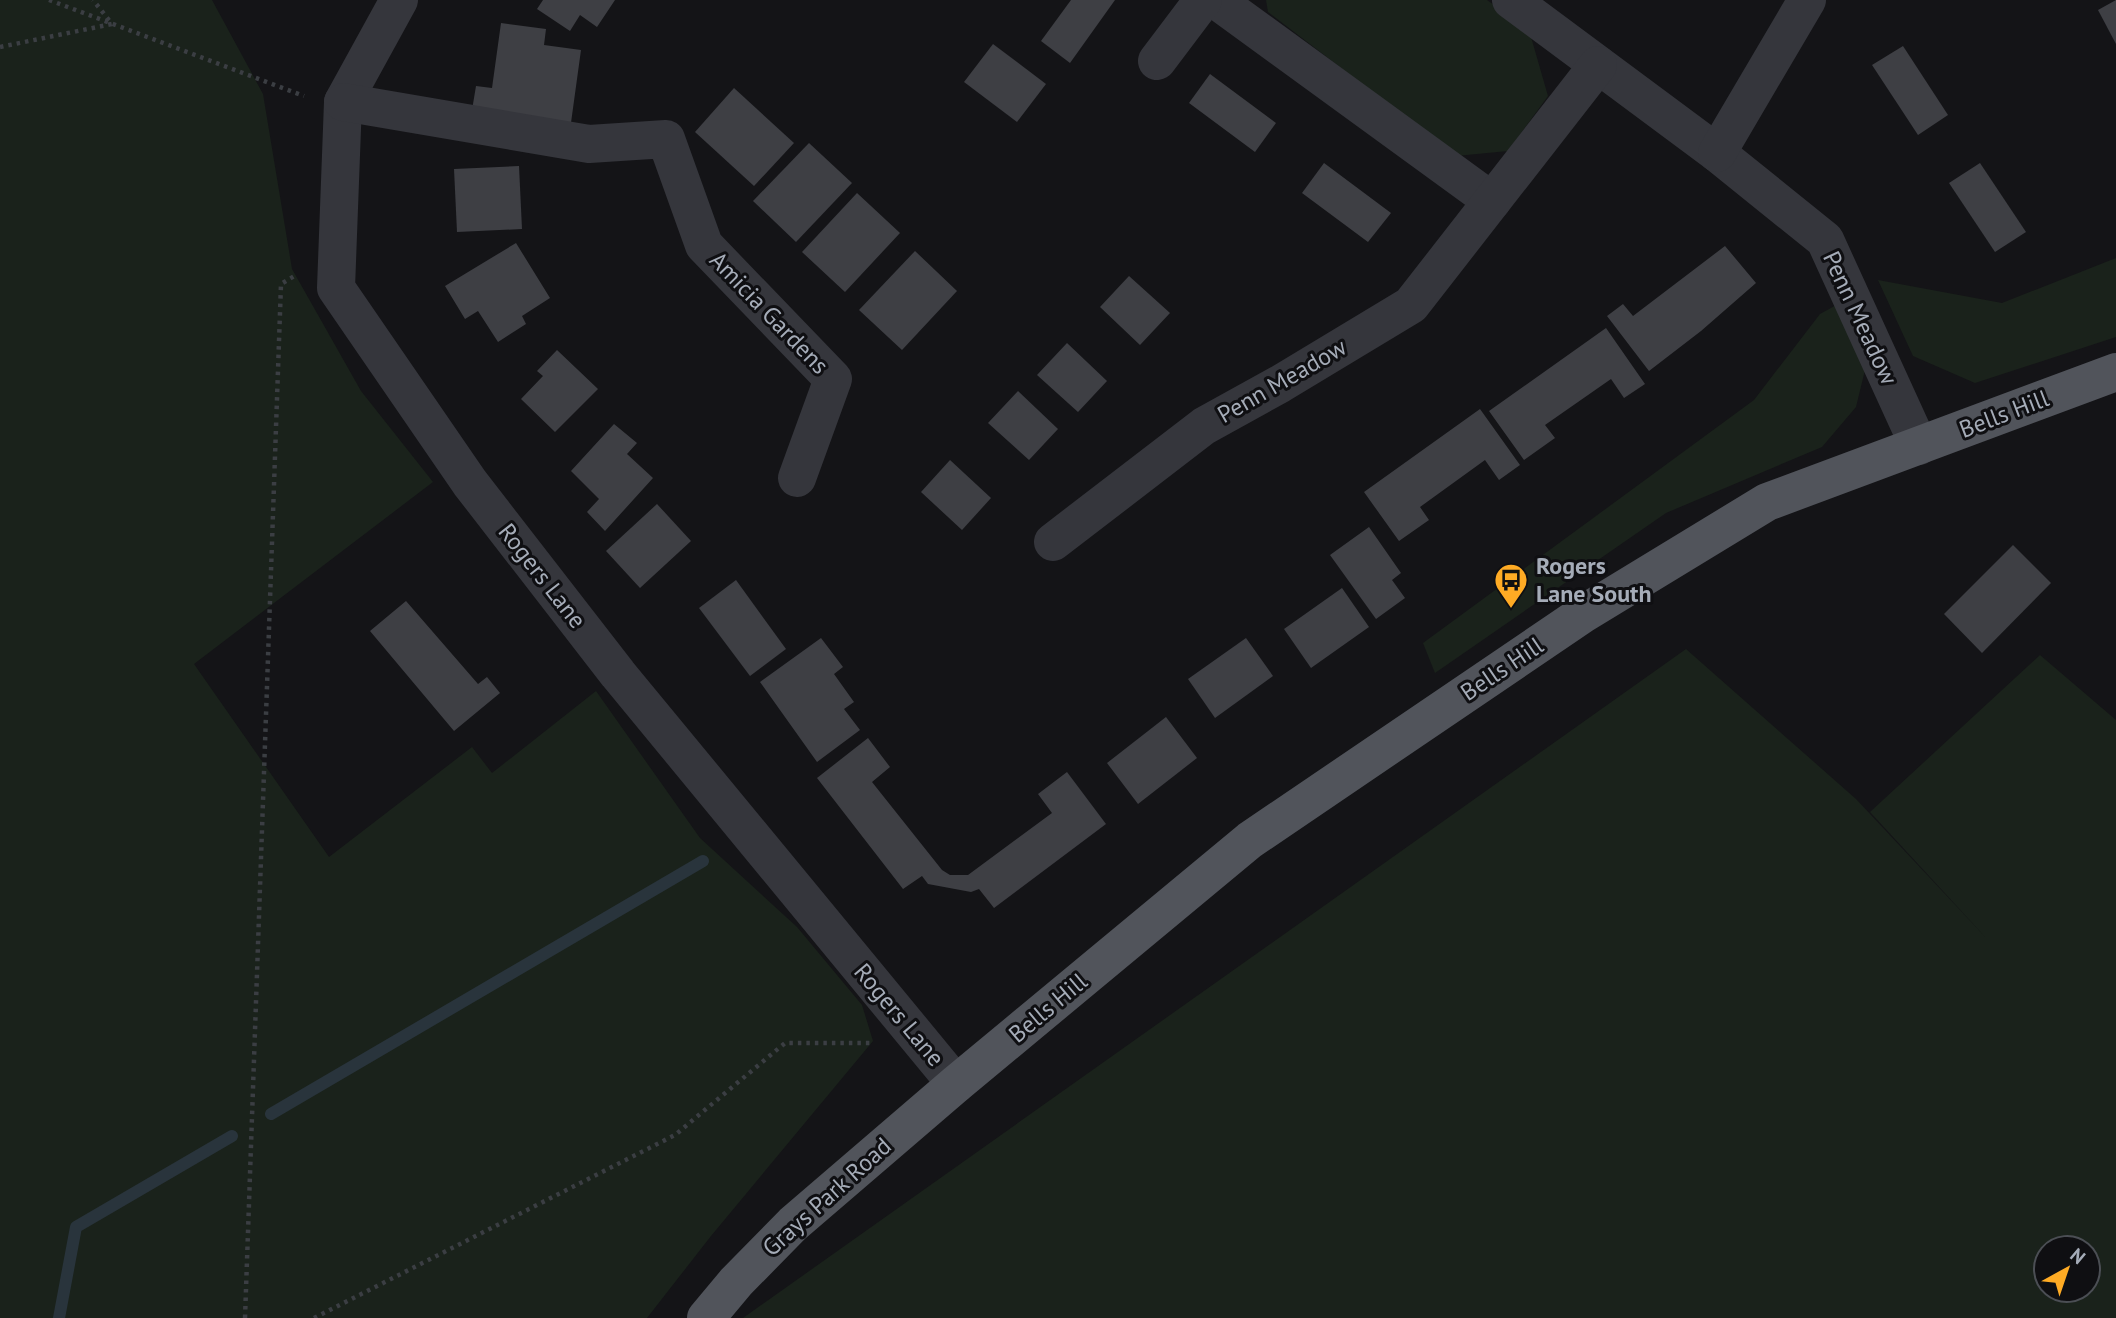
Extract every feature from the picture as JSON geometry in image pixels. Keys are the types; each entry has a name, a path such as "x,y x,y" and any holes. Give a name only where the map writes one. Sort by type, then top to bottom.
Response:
{"main road":[{"name":"Bells Hill","path":"956,1084 1250,840 1583,614 1767,502 2116,372"},
{"name":"Grays Park Road","path":"706,1318 736,1282 793,1224 956,1084"}],"street":[{"name":"Rogers Lane","path":"399,0 343,106 336,288 470,484 618,674 956,1084"},
{"path":"1157,61 1203,0"},
{"path":"1216,0 1492,201"},
{"name":"Penn Meadow","path":"1511,0 1717,153 1825,240 1919,446"},
{"path":"1717,153 1807,0"},
{"name":"Penn Meadow","path":"1053,542 1204,426 1280,384 1410,304 1598,65"},
{"name":"Amicia Gardens","path":"343,106 589,144 666,139 704,245 833,379 797,478"}],"path":[{"path":"49,0 343,106"},
{"path":"93,0 112,24"},
{"path":"0,47 112,24"},
{"path":"245,1318 281,284 338,250"},
{"path":"314,1318 675,1135 785,1043 883,1043 918,1038"}],"shaded area":[{"path":"0,0 212,0 263,94 292,269 361,391 433,482 194,664 329,857 472,747 492,773 596,691 700,838 797,927 862,1005 873,1041 711,1236 647,1318 0,1318"},
{"path":"1266,0 1487,0 1529,30 1548,96 1508,151 1456,156 1268,12"},
{"path":"2116,258 2116,337 1975,383 1913,356 1878,280 2002,303"},
{"path":"1840,303 1865,370 1856,407 1822,447 1666,513 1435,673 1423,643 1754,400 1820,314"},
{"path":"1686,649 1856,799 1989,941 1870,812 2040,655 2116,720 2116,1318 743,1318"}],"building":[{"path":"543,0 615,0 597,27 580,15 570,31 537,9"},
{"path":"1071,0 1115,0 1070,63 1041,41"},
{"path":"2116,0 2116,44 2098,10"},
{"path":"501,23 546,29 544,45 581,50 570,130 471,116 476,86 492,88"},
{"path":"993,44 1046,84 1017,122 964,82"},
{"path":"1903,46 1948,115 1918,135 1872,65"},
{"path":"1210,74 1276,123 1255,152 1189,103"},
{"path":"734,88 794,143 754,186 695,132"},
{"path":"809,143 852,183 796,242 753,201"},
{"path":"1324,163 1391,213 1368,242 1302,193"},
{"path":"1980,163 2026,232 1995,252 1949,183"},
{"path":"519,166 522,229 457,232 454,169"},
{"path":"857,193 900,233 845,292 802,252"},
{"path":"516,243 550,298 522,316 526,324 498,342 478,311 465,319 445,286"},
{"path":"1725,246 1756,283 1701,331 1649,371 1607,316 1623,304 1633,316"},
{"path":"915,251 957,291 902,350 859,310"},
{"path":"1129,276 1170,313 1140,345 1100,307"},
{"path":"1606,328 1645,384 1624,398 1611,379 1545,425 1555,438 1524,460 1489,411"},
{"path":"1067,343 1107,381 1078,412 1037,375"},
{"path":"557,350 598,389 555,432 521,399 543,376 537,371"},
{"path":"1018,391 1058,429 1029,460 988,423"},
{"path":"1480,409 1520,465 1499,480 1485,460 1420,507 1429,520 1399,541 1364,492"},
{"path":"614,424 637,443 627,454 653,478 605,531 587,512 599,499 571,471"},
{"path":"950,460 991,498 962,530 921,492"},
{"path":"657,504 691,541 640,588 606,551"},
{"path":"1369,527 1401,573 1392,580 1405,598 1376,619 1330,555"},
{"path":"2013,545 2051,583 1982,653 1944,614"},
{"path":"736,580 786,649 750,676 699,608"},
{"path":"1342,588 1369,627 1311,668 1284,629"},
{"path":"406,601 478,684 487,677 500,693 454,731 370,631"},
{"path":"821,638 843,667 834,674 854,702 844,709 860,730 817,762 760,682"},
{"path":"1246,638 1273,676 1215,718 1188,679"},
{"path":"1166,717 1197,758 1138,804 1107,763"},
{"path":"868,738 890,767 872,782 942,870 950,875 968,875 1052,813 1038,794 1067,772 1106,824 994,908 979,889 971,892 928,884 922,876 903,889 817,778"}],"waterway":[{"path":"271,1114 703,861"},
{"path":"59,1318 76,1227 232,1136"}],"place":[{"name":"Rogers Lane South","path":"1511,610"}]}
